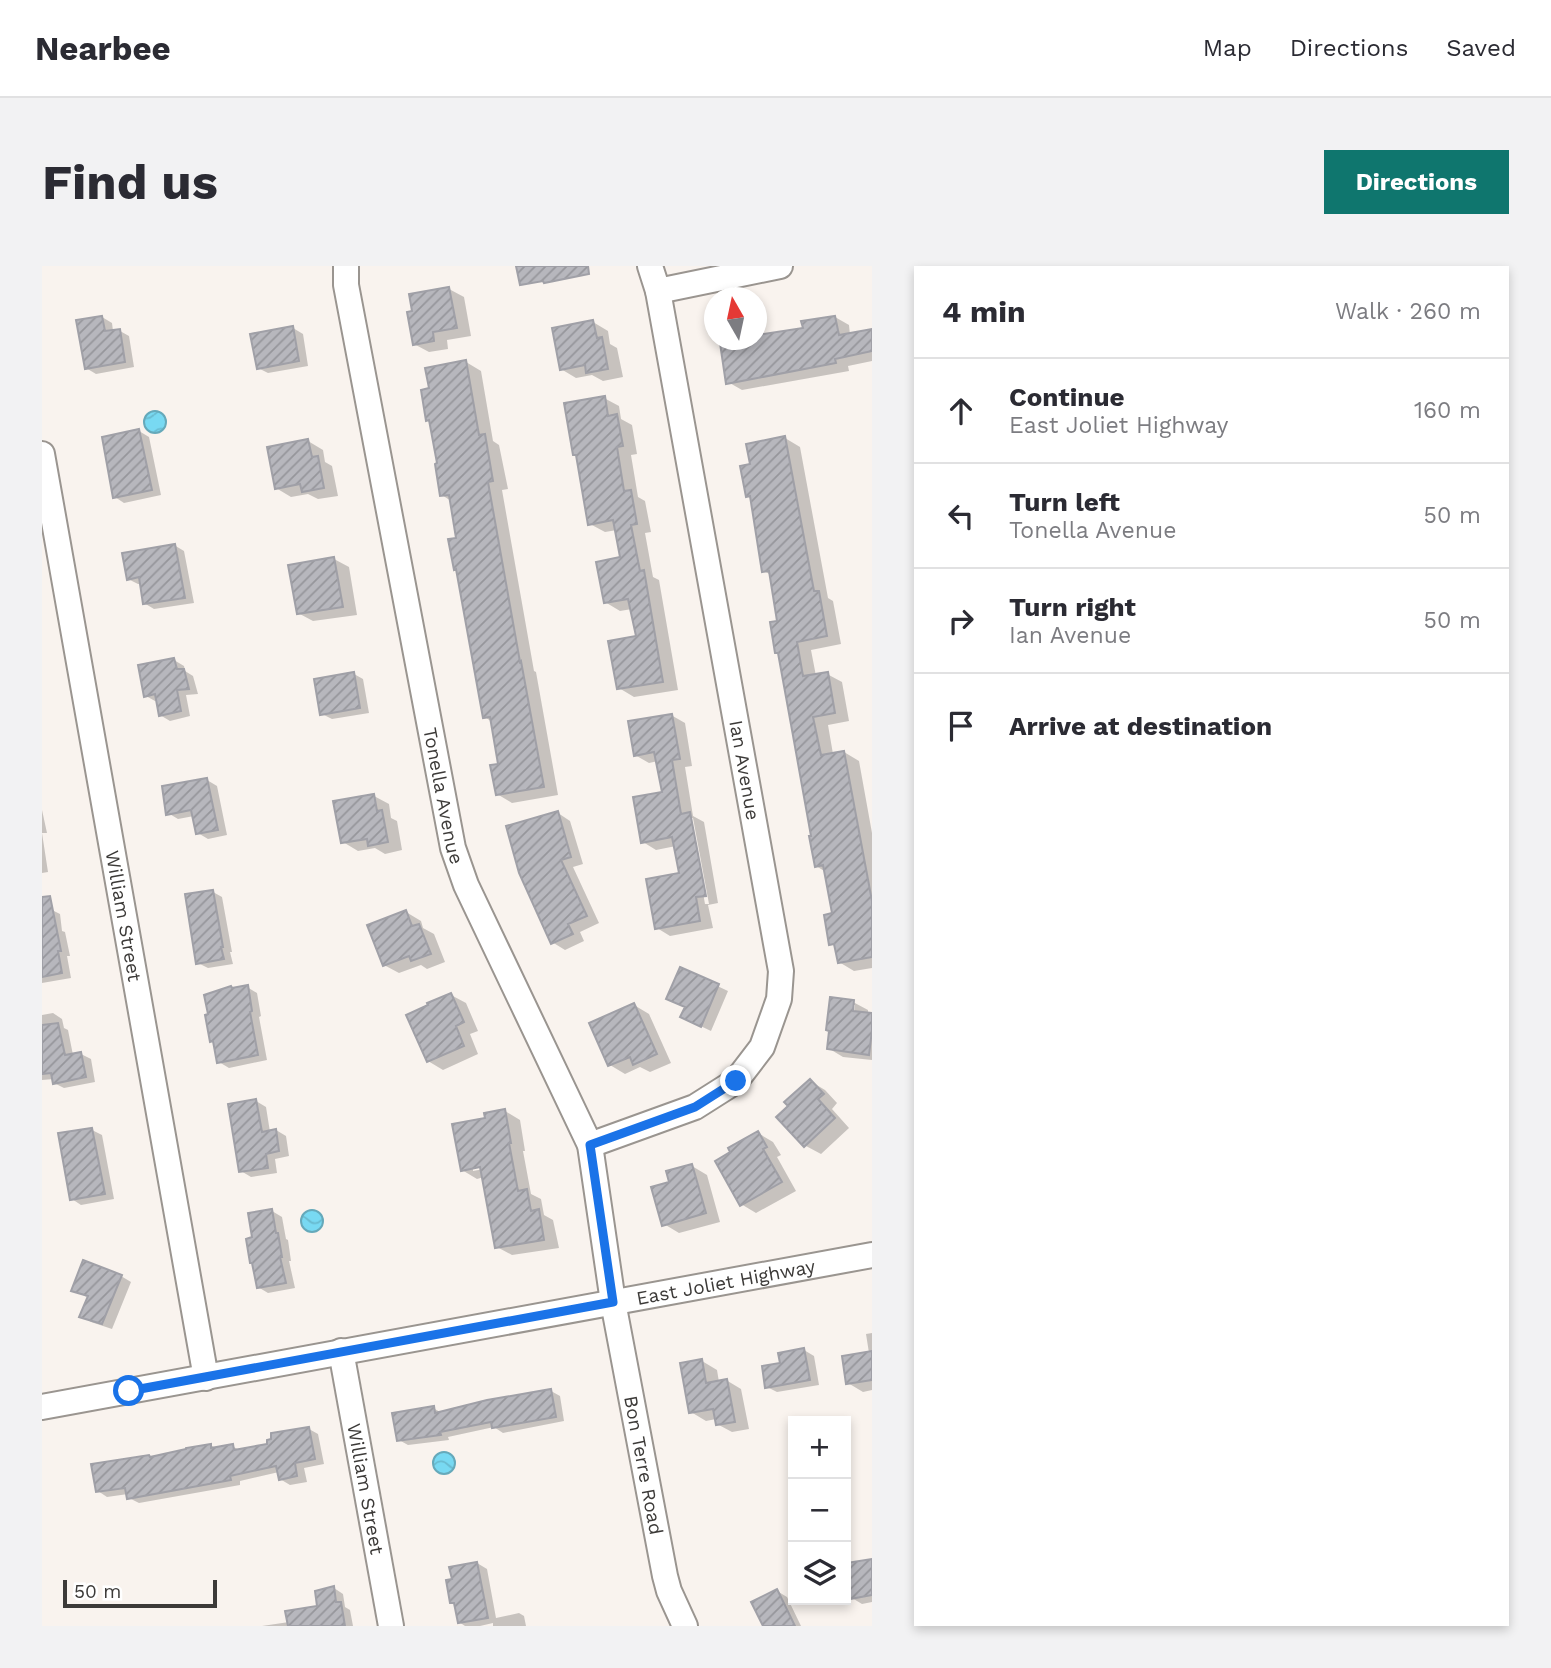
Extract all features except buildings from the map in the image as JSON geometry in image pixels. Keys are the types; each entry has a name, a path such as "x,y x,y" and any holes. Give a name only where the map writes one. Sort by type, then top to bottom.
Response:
{"street":[{"name":"Tonella Avenue","path":"346,266 346,285 453,848 466,885 590,1145 613,1302"},
{"name":"Ian Avenue","path":"590,1145 695,1107 736,1081 762,1047 779,999 781,971 658,291 650,266"},
{"path":"658,291 780,266"},
{"name":"William Street","path":"42,454 206,1378"},
{"name":"East Joliet Highway","path":"42,1407 872,1255"},
{"name":"Bon Terre Road","path":"613,1302 665,1576 685,1626"},
{"name":"William Street","path":"341,1352 391,1626"}],"water":[{"path":"151,411 159,411 166,418 166,426 159,433 151,433 144,426 144,418"},
{"path":"308,1210 316,1210 323,1217 323,1225 316,1232 308,1232 301,1225 301,1217"},
{"path":"444,1452 452,1455 455,1463 452,1471 444,1474 436,1471 433,1463 436,1455"}],"route":[{"path":"129,1391 613,1302 590,1145 695,1107 736,1081"}]}
